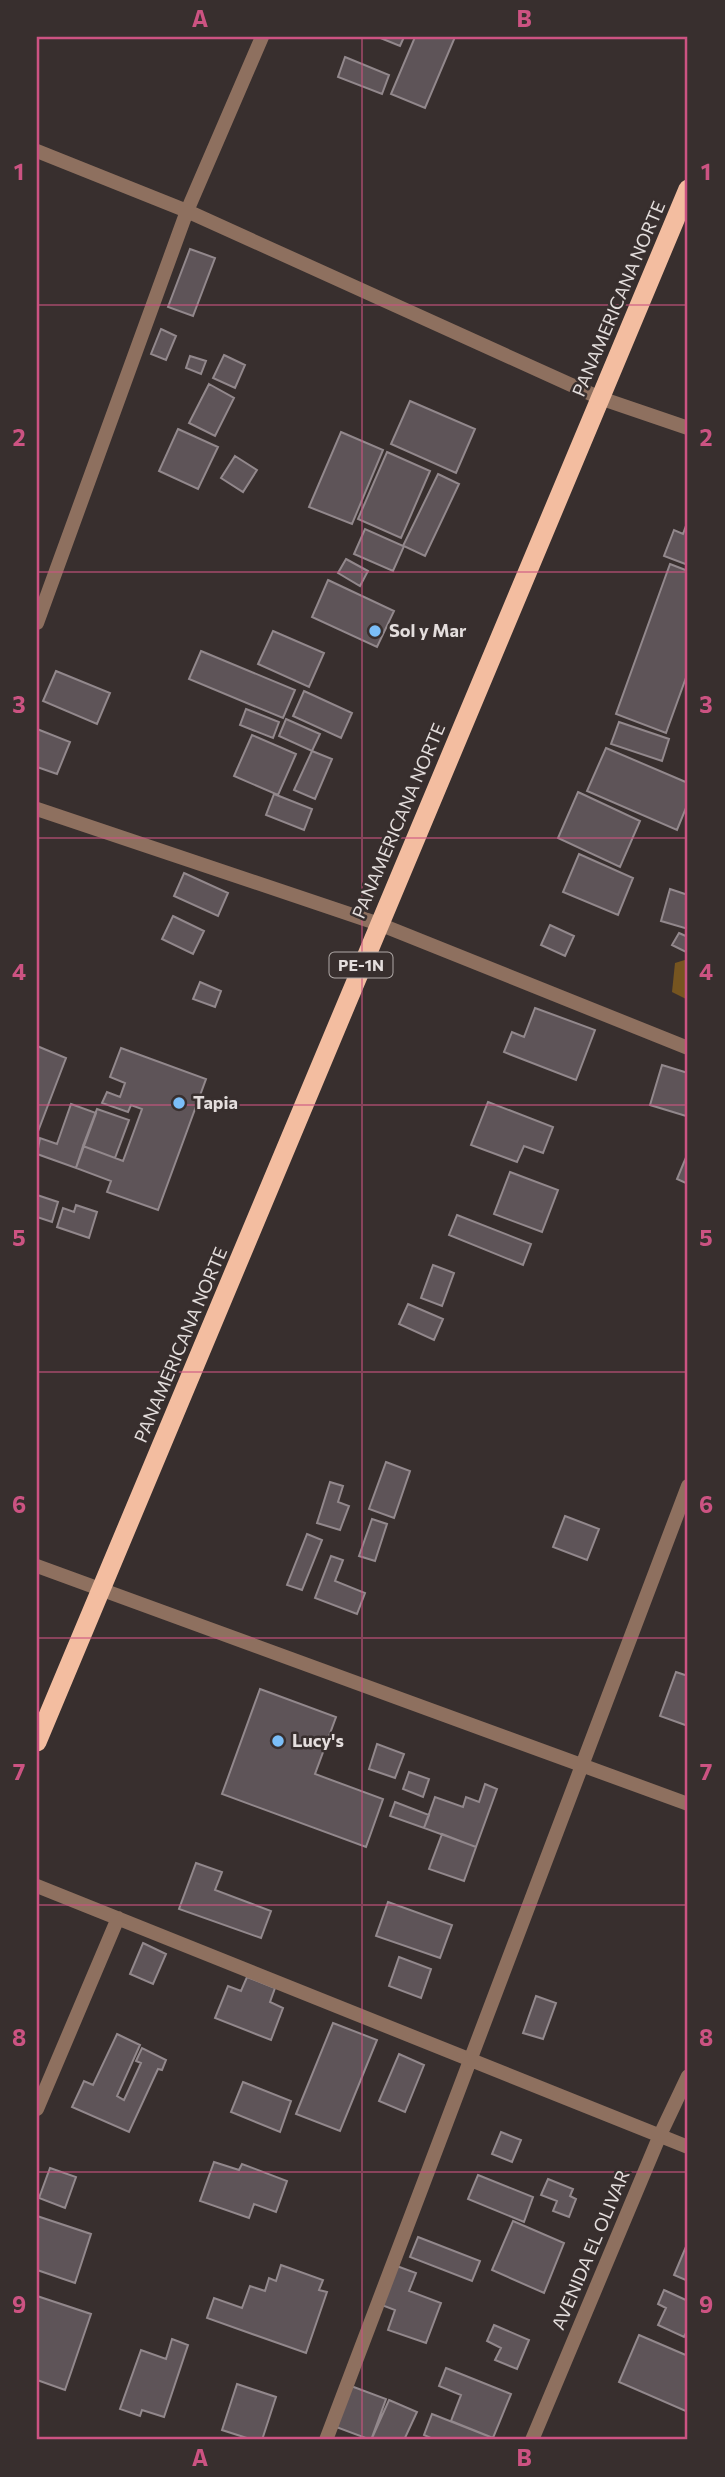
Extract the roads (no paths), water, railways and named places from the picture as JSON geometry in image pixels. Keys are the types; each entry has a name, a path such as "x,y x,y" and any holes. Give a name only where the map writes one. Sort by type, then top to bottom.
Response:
{"highway":[{"name":"PANAMERICANA NORTE","path":"37,1742 688,188"}],"street":[{"path":"37,623 187,211 262,37"},
{"path":"37,151 187,211 600,398 688,428"},
{"path":"37,809 379,924 688,1048"},
{"path":"326,2440 688,1486"},
{"path":"37,1566 688,1804"},
{"path":"37,1886 688,2147"},
{"path":"37,2109 117,1918"},
{"name":"AVENIDA EL OLIVAR","path":"532,2440 660,2135 688,2076"}],"place":[{"name":"Sol y Mar","path":"375,631"},
{"name":"Tapia","path":"179,1103"},
{"name":"Lucy's","path":"278,1741"}]}
